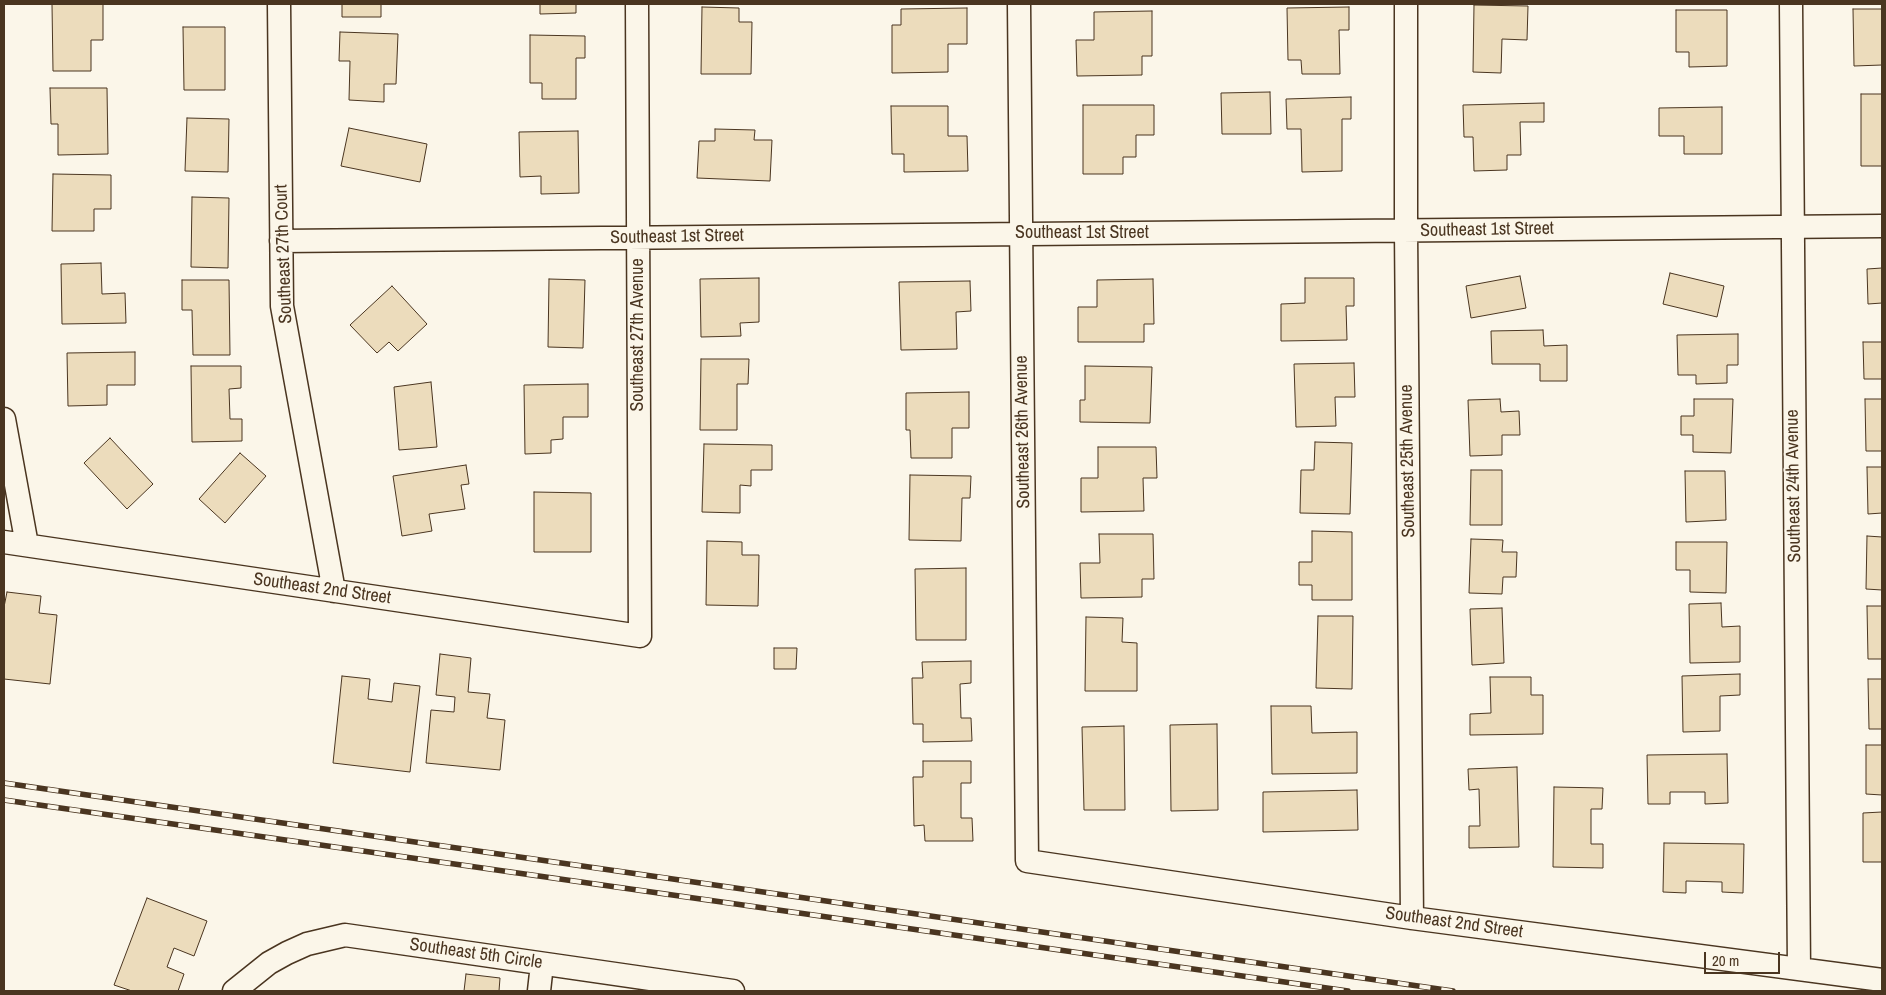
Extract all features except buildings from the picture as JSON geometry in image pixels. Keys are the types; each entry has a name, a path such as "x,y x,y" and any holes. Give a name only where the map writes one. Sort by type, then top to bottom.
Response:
{"street":[{"name":"Southeast 27th Court","path":"279,4 282,306 334,591"},
{"name":"Southeast 27th Avenue","path":"637,4 640,636"},
{"name":"Southeast 26th Avenue","path":"1019,4 1027,861"},
{"name":"Southeast 25th Avenue","path":"1406,4 1412,918"},
{"name":"Southeast 24th Avenue","path":"1791,4 1799,968"},
{"name":"Southeast 1st Street","path":"281,241 1882,226"},
{"path":"4,418 27,545"},
{"name":"Southeast 2nd Street","path":"4,542 640,636"},
{"name":"Southeast 2nd Street","path":"1027,861 1412,918 1882,980"},
{"name":"Southeast 5th Circle","path":"234,991 263,967 287,953 307,944 345,935 733,991"},
{"path":"539,991 542,964"}],"railway":[{"path":"4,783 1453,991"},
{"path":"4,800 1348,991"}]}
